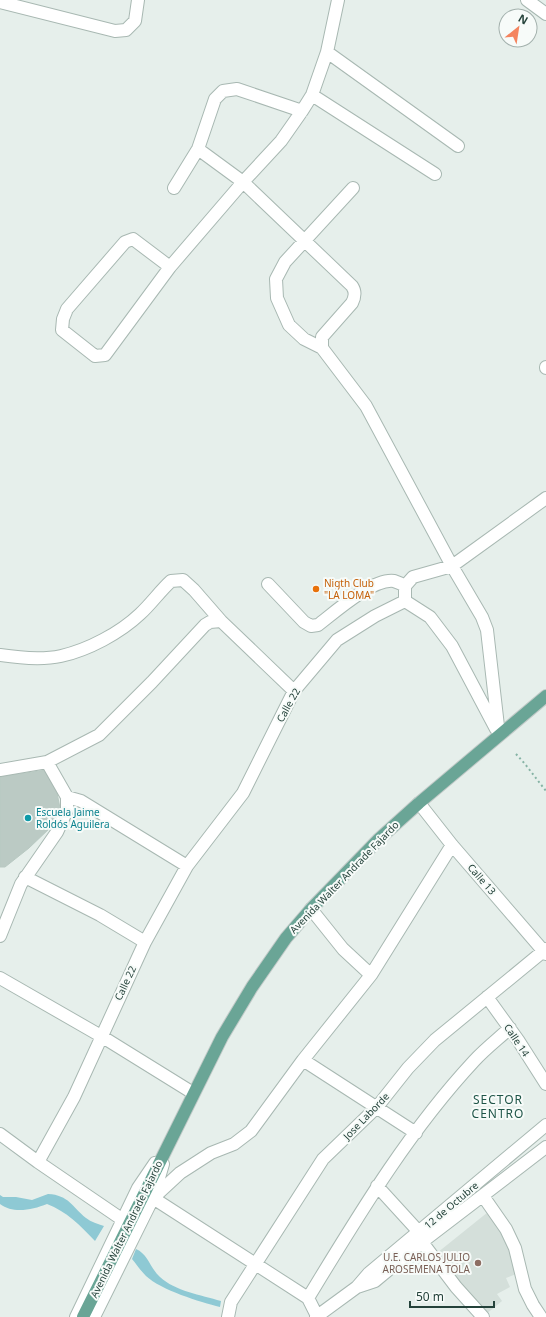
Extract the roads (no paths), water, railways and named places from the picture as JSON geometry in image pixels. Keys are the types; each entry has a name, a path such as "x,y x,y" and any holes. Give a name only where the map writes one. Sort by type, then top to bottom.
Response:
{"main road":[{"name":"Avenida Walter Andrade Fajardo","path":"83,1317 169,1141 222,1037 252,987 286,938 311,909 379,839 419,803 546,696"}],"street":[{"path":"0,2 115,31 126,30 135,21 138,0"},
{"path":"170,267 132,239 125,242 66,310 62,330 95,356 105,355 170,267 281,141 302,111 312,95 326,52 338,0"},
{"path":"527,0 546,14"},
{"path":"326,52 458,146"},
{"path":"174,188 198,149 215,99 223,91 237,89 302,111"},
{"path":"312,95 435,174"},
{"path":"198,149 244,182 352,286 355,298 322,337 322,348"},
{"path":"353,188 285,262 276,279 277,298 289,325 304,339 322,348 366,406 452,566 482,616 487,630 499,735"},
{"path":"499,735 452,646 430,617 405,601 405,586 413,577 452,566 546,498"},
{"path":"0,655 37,658 61,656 87,647 119,631 140,614 171,581 183,580 194,590 221,621 294,691"},
{"path":"268,584 304,622 311,626 318,625 362,592 381,583 393,581 405,586"},
{"name":"Calle 22","path":"38,1162 74,1097 145,942 186,866 242,793 294,691 337,640 375,616 405,601"},
{"path":"0,770 47,762 99,734 152,682 205,625 210,622 221,621"},
{"path":"0,936 21,884 57,832 67,810 67,797 47,762"},
{"path":"67,797 81,801 186,866"},
{"name":"Calle 13","path":"419,803 452,845 545,951"},
{"path":"316,1317 308,1298 153,1198 187,1169 211,1152 234,1144 251,1131 303,1060 371,975 452,845"},
{"path":"26,877 100,915 145,942"},
{"path":"311,909 343,948 371,975"},
{"name":"Jose Laborde","path":"228,1317 231,1302 323,1159 377,1106 408,1068 435,1040 545,951"},
{"path":"0,978 101,1036 193,1093"},
{"name":"Calle 14","path":"487,997 510,1028 546,1084"},
{"path":"308,1298 377,1186 437,1104 474,1060 510,1028"},
{"path":"303,1060 377,1106 416,1133"},
{"name":"12 de Octubre","path":"316,1317 357,1287 375,1281 420,1237 546,1125"},
{"path":"0,1134 123,1220"},
{"name":"Avenida Walter Andrade Fajardo","path":"94,1317 153,1198 169,1141"},
{"name":"Avenida Walter Andrade Fajardo","path":"76,1317 138,1188 169,1141"},
{"name":"12 de Octubre","path":"420,1237 483,1196 546,1147"},
{"path":"377,1186 420,1237 456,1287 483,1317"},
{"path":"483,1196 506,1229 515,1248 525,1289 541,1317"}],"water":[{"path":"48,1194 66,1199 88,1219 104,1226 95,1241 67,1215 47,1204 35,1208 17,1210 0,1204 0,1195 3,1197 16,1197 32,1200"},
{"path":"136,1249 143,1254 160,1277 166,1282 189,1292 221,1301 220,1307 181,1295 153,1281 144,1274 132,1259"}],"place":[{"name":"Nigth Club \"LA LOMA\"","path":"316,589"},
{"name":"Escuela Jaime Roldós Aguilera","path":"28,818"},
{"name":"U.E. CARLOS JULIO AROSEMENA TOLA","path":"478,1263"}],"district":[{"name":"SECTOR CENTRO","path":"498,1106"}]}
